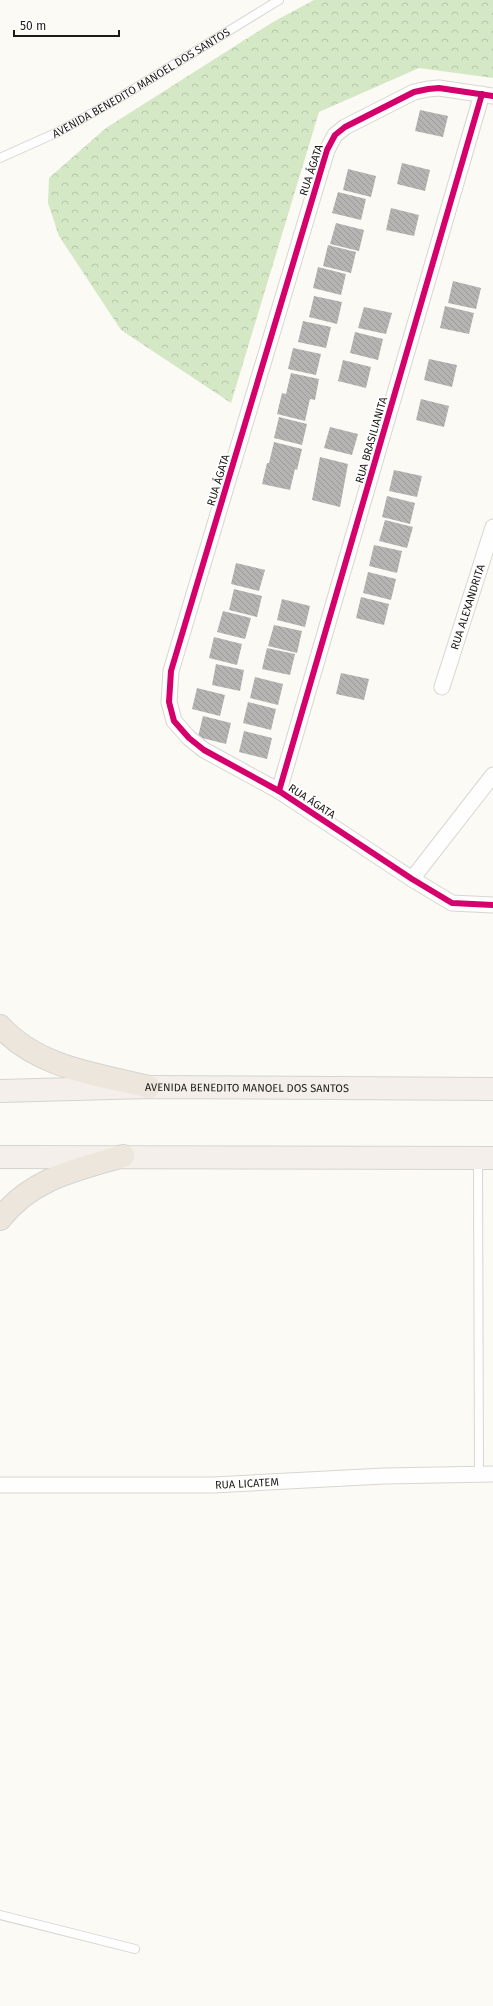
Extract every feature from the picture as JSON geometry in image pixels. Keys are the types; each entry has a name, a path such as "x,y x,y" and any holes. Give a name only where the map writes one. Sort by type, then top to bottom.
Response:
{"highway":[{"path":"0,1026 16,1041 36,1054 54,1063 149,1087"},
{"path":"0,1219 19,1198 45,1181 123,1156"}],"main road":[{"name":"AVENIDA BENEDITO MANOEL DOS SANTOS","path":"0,1091 149,1087 493,1089"},
{"path":"0,1157 123,1156 485,1158"}],"street":[{"name":"RUA ÁGATA","path":"487,95 439,88 414,92 345,127 335,135 327,150 171,670 169,702 174,721 189,738 204,750 279,791 412,879 452,903 493,905"},
{"name":"RUA BRASILIANITA","path":"279,791 487,95"},
{"name":"RUA ALEXANDRITA","path":"442,687 493,527"},
{"path":"412,879 493,776"},
{"name":"RUA LICATEM","path":"0,1485 213,1486 384,1476 486,1474"}],"lane":[{"name":"AVENIDA BENEDITO MANOEL DOS SANTOS","path":"0,158 58,132 119,98 278,0"},
{"path":"485,1158 486,1474"},
{"path":"0,1916 135,1949"}],"green space":[{"path":"314,0 493,0 493,78 419,68 319,112 231,403 121,330 59,236 48,203 49,178 106,128 273,22"}],"building":[{"path":"420,110 448,116 443,137 415,131"},
{"path":"402,163 430,170 425,191 397,184"},
{"path":"348,169 376,176 371,197 343,190"},
{"path":"338,192 366,199 361,220 332,213"},
{"path":"391,208 419,215 414,236 386,230"},
{"path":"336,223 364,230 359,251 330,244"},
{"path":"328,245 356,252 351,273 323,266"},
{"path":"318,267 346,274 341,295 313,288"},
{"path":"453,281 481,288 476,309 448,303"},
{"path":"314,296 342,302 337,324 309,317"},
{"path":"445,306 474,313 469,334 440,328"},
{"path":"364,307 392,313 386,334 358,328"},
{"path":"303,321 331,327 326,348 298,342"},
{"path":"355,332 383,339 378,360 350,353"},
{"path":"293,348 321,354 316,375 288,369"},
{"path":"429,359 457,365 452,387 424,380"},
{"path":"343,360 371,367 366,388 338,381"},
{"path":"291,373 319,379 315,400 310,399 305,421 277,414 282,393 286,394"},
{"path":"421,399 449,406 444,427 416,420"},
{"path":"279,417 307,424 302,445 274,438"},
{"path":"330,427 358,434 352,455 324,448"},
{"path":"274,442 302,449 290,490 262,484"},
{"path":"320,457 348,464 340,507 312,500"},
{"path":"394,470 422,476 417,497 389,491"},
{"path":"387,496 415,503 410,524 382,517"},
{"path":"385,520 413,527 407,548 379,541"},
{"path":"374,545 402,551 397,573 369,566"},
{"path":"236,563 265,570 259,591 231,584"},
{"path":"368,572 396,579 391,600 363,593"},
{"path":"234,589 262,596 257,617 229,610"},
{"path":"361,597 389,604 384,625 356,618"},
{"path":"282,599 310,606 305,627 277,620"},
{"path":"223,611 251,618 245,639 217,632"},
{"path":"274,625 302,631 297,653 268,646"},
{"path":"214,637 242,644 237,665 209,658"},
{"path":"267,648 295,654 290,675 262,669"},
{"path":"216,664 244,670 240,691 212,685"},
{"path":"341,673 369,679 364,700 336,694"},
{"path":"255,677 283,684 278,705 250,698"},
{"path":"197,688 225,695 220,716 192,709"},
{"path":"248,702 276,709 271,730 243,723"},
{"path":"203,716 231,723 226,744 198,737"},
{"path":"244,731 272,738 267,759 239,752"}],"cycle path":[{"path":"493,96 439,88 414,92 345,127 335,135 327,150 171,671 169,702 174,721 189,738 204,750 279,791 412,879 452,903 493,905"},
{"path":"279,791 482,94"}]}
